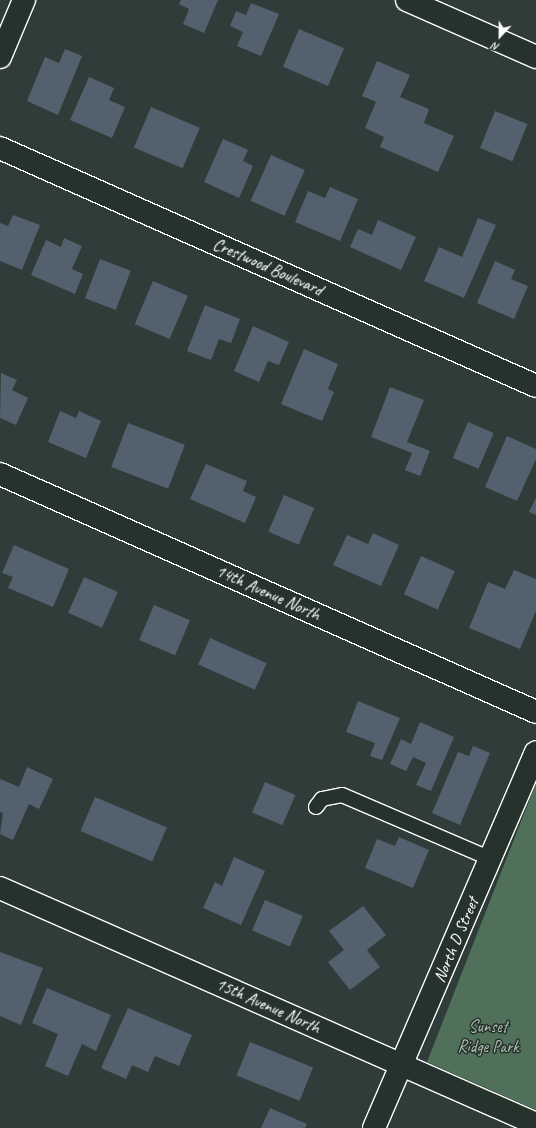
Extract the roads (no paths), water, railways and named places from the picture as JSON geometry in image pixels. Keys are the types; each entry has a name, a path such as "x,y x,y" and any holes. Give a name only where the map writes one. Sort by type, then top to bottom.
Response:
{"street":[{"path":"0,57 24,0"},
{"path":"407,0 448,8 536,57"},
{"name":"Crestwood Boulevard","path":"0,148 536,386"},
{"name":"14th Avenue North","path":"0,474 536,712"},
{"name":"North D Street","path":"374,1128 536,752"},
{"name":"15th Avenue North","path":"0,888 536,1124"}],"lane":[{"path":"316,807 326,797 342,795 491,859"}],"park label":[{"name":"Sunset Ridge Park","path":"488,1037"}]}
